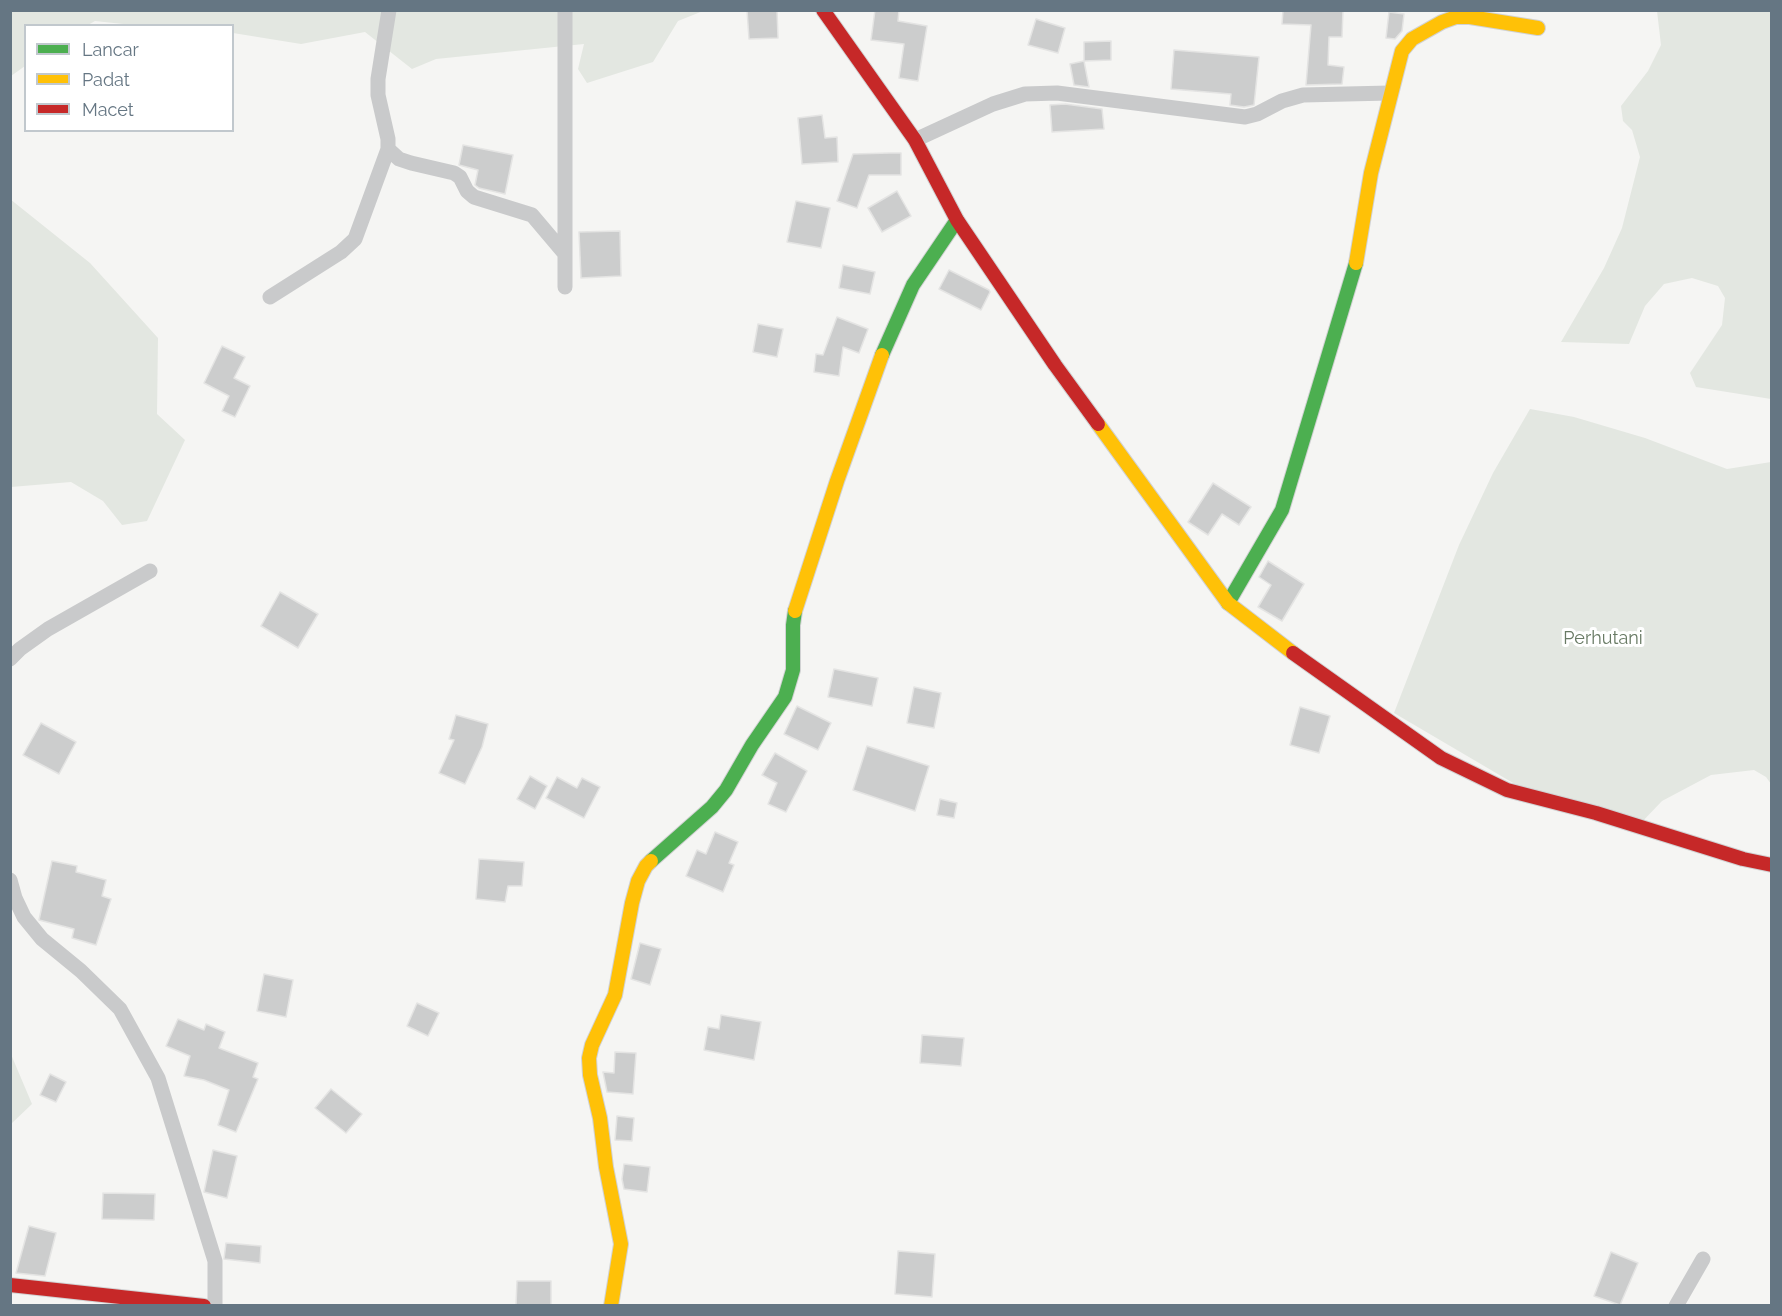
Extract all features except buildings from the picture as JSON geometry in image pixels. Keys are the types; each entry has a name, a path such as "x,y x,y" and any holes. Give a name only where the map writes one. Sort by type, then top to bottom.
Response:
{"street":[{"path":"270,297 350,246 355,239 388,150 388,139 378,95 378,79 389,10"},
{"path":"565,287 566,10"},
{"path":"822,10 915,140 957,220 1054,365 1228,603 1317,671 1441,758 1469,773 1507,790 1596,813 1743,859 1772,865"},
{"path":"1228,603 1264,545 1282,510 1356,262 1371,173 1396,69 1407,44 1412,39 1456,17 1470,17 1538,28"},
{"path":"915,140 993,104 1025,94 1058,93 1245,117 1257,114 1282,101 1303,95 1390,93"},
{"path":"388,150 399,159 454,173 460,177 467,191 474,197 532,215 565,254"},
{"path":"611,1305 621,1244 606,1167 600,1118 590,1075 589,1058 592,1045 615,995 638,881 646,866 712,807 726,790 752,745 785,697 793,670 793,625 796,607 837,480 885,347 913,285 957,220"},
{"path":"10,660 20,649 48,629 150,571"},
{"path":"10,880 24,917 42,939 81,971 120,1009 158,1077 215,1261 214,1305"},
{"path":"1676,1305 1703,1259"},
{"path":"10,1285 204,1305"}],"green space":[{"path":"11,11 703,11 678,21 653,62 587,83 578,69 584,44 436,59 412,69 365,32 301,44 234,33 234,24 123,24 95,21 90,24 24,24 24,67 11,76"},
{"path":"1657,11 1771,11 1771,399 1696,387 1690,373 1722,325 1725,298 1718,286 1692,278 1664,284 1645,306 1629,344 1561,342 1604,268 1622,228 1640,157 1632,130 1623,121 1621,106 1648,71 1661,45"},
{"path":"10,199 90,263 158,338 157,414 185,440 147,521 122,525 103,501 71,482 11,487"},
{"name":"Perhutani","path":"1530,409 1574,417 1645,438 1727,469 1771,462 1771,784 1766,777 1754,770 1711,775 1662,801 1640,824 1525,790 1394,713 1459,545 1493,473"},
{"path":"10,1052 32,1104 11,1124 10,1124"}],"traffic: fast":[{"path":"882,355 913,285 957,220"},
{"path":"1228,603 1282,510 1356,263"},
{"path":"651,861 712,807 726,790 752,745 785,697 793,670 795,611"}],"traffic: slow":[{"path":"1356,263 1371,173 1402,51 1412,39 1456,17 1470,17 1538,28"},
{"path":"795,611 837,481 882,355"},
{"path":"1098,424 1228,603 1293,653"},
{"path":"611,1306 621,1244 606,1167 600,1118 590,1075 589,1058 592,1045 615,995 638,881 651,861"}],"traffic: jam":[{"path":"823,10 915,140 957,220 1055,365 1098,424"},
{"path":"1293,653 1441,758 1507,790 1596,813 1743,859 1772,865"},
{"path":"10,1285 204,1306"}]}
